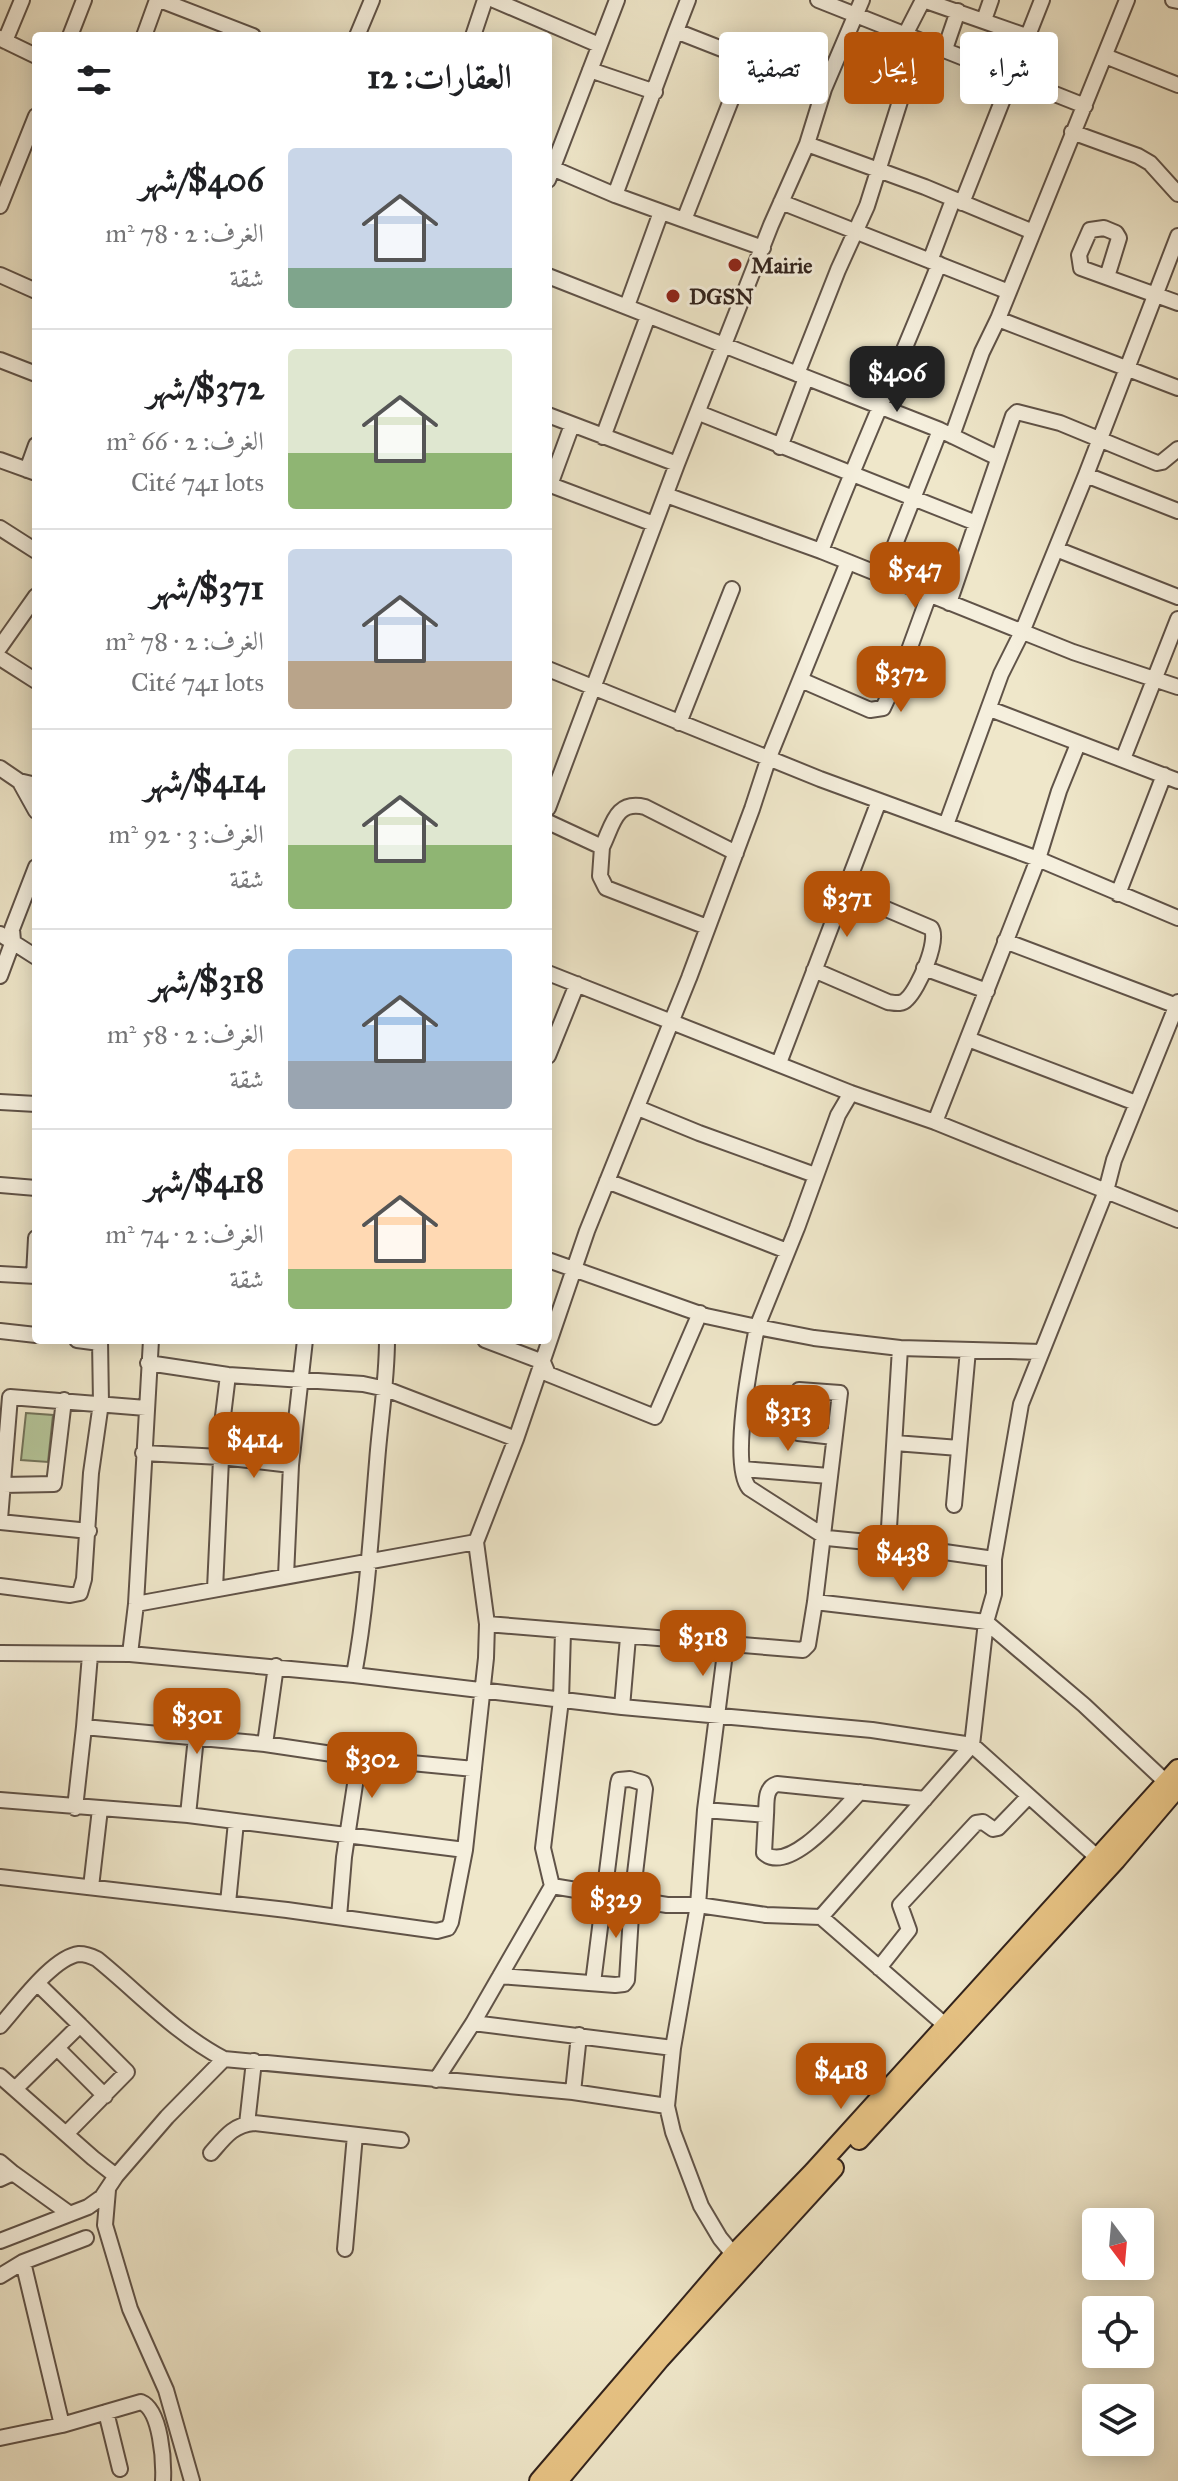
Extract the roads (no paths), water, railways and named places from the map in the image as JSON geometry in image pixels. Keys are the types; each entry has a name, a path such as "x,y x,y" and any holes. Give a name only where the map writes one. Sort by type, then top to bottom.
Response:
{"main road":[{"path":"558,2481 813,2172 1098,1858 1174,1780"},
{"path":"539,2481 616,2389 1116,1860 1174,1780"}],"street":[{"path":"22,0 2,39 32,54"},
{"path":"72,32 84,0"},
{"path":"146,32 159,0 227,31"},
{"path":"364,32 372,0"},
{"path":"474,32 485,0"},
{"path":"494,0 599,45"},
{"path":"552,169 617,0"},
{"path":"615,195 688,0"},
{"path":"818,0 897,32"},
{"path":"828,81 862,0"},
{"path":"914,32 924,0 1016,32"},
{"path":"984,20 991,0"},
{"path":"1031,32 1042,0"},
{"path":"883,575 913,498 998,319 1127,0"},
{"path":"958,11 945,49 960,55"},
{"path":"676,31 719,47"},
{"path":"1105,56 1178,85"},
{"path":"590,70 655,92"},
{"path":"1058,95 1085,106"},
{"path":"684,220 730,104"},
{"path":"554,772 593,687 677,464 807,144 819,104"},
{"path":"780,447 838,270 857,233 880,170 896,104"},
{"path":"821,551 958,202 1002,104"},
{"path":"0,206 32,126"},
{"path":"1072,132 1150,163 1178,194"},
{"path":"807,144 1033,232"},
{"path":"552,175 763,248"},
{"path":"781,202 1009,292"},
{"path":"627,306 661,212"},
{"path":"946,825 1001,674 1022,632 1086,475 1178,236"},
{"path":"0,275 32,289"},
{"path":"1107,277 1178,303"},
{"path":"552,278 946,433 998,458"},
{"path":"603,437 648,316"},
{"path":"998,319 1178,388"},
{"path":"0,360 32,372"},
{"path":"949,603 998,458 1017,412 1060,423 1157,463 1178,449"},
{"path":"699,413 976,523"},
{"path":"552,417 677,464"},
{"path":"552,476 572,425"},
{"path":"0,460 32,472"},
{"path":"1086,475 1178,511"},
{"path":"552,485 654,524"},
{"path":"666,495 821,551 1022,632 1178,687"},
{"path":"0,528 32,548"},
{"path":"1056,549 1178,597"},
{"path":"552,1335 607,1181 736,853 769,757 848,562"},
{"path":"679,723 732,589"},
{"path":"801,680 870,710 883,708 905,661 929,595"},
{"path":"0,647 32,602"},
{"path":"1123,759 1178,619"},
{"path":"0,658 32,678"},
{"path":"552,671 879,801 1038,859 1178,918"},
{"path":"990,709 1171,778 1118,894"},
{"path":"935,1122 1038,859 1078,744"},
{"path":"0,768 27,782"},
{"path":"779,1063 879,801"},
{"path":"707,927 606,888 600,876 602,847 619,811 635,805 645,807 736,853"},
{"path":"552,824 602,847"},
{"path":"0,976 6,937 32,876"},
{"path":"814,970 888,1002 900,1003 908,999 924,968 935,938 931,928 846,892"},
{"path":"6,937 32,954"},
{"path":"821,1917 972,1745 986,1622 994,1594 994,1559 1021,1404 1177,1004 1005,941"},
{"path":"924,968 987,991"},
{"path":"552,975 851,1093 935,1122 1178,1220"},
{"path":"552,1046 577,984"},
{"path":"968,1039 1136,1103"},
{"path":"851,1093 838,1115 757,1327 743,1424 744,1481 749,1488 822,1536 994,1559"},
{"path":"0,1102 32,1104"},
{"path":"638,1108 815,1175"},
{"path":"607,1181 787,1251"},
{"path":"0,1185 32,1188"},
{"path":"552,1261 700,1313 814,1338 900,1348 1041,1352"},
{"path":"0,1274 32,1276"},
{"path":"496,1344 543,1362 548,1374 655,1417 700,1313"},
{"path":"0,1331 32,1335"},
{"path":"0,1586 80,1593 84,1579 91,1473 101,1403 100,1344"},
{"path":"130,1654 136,1604 150,1344"},
{"path":"286,1576 291,1465 304,1344"},
{"path":"354,1675 370,1560 377,1457 386,1389 387,1344"},
{"path":"0,1877 437,1931 448,1928 465,1850 483,1690 487,1624 476,1542 549,1344"},
{"path":"888,1544 900,1348"},
{"path":"954,1505 968,1350"},
{"path":"148,1363 228,1375 363,1384 386,1389 516,1439"},
{"path":"215,1589 228,1375"},
{"path":"89,1531 0,1520 5,1396 146,1408"},
{"path":"3,1485 54,1484 64,1400"},
{"path":"487,1624 803,1650 808,1645 815,1602 834,1437"},
{"path":"895,1443 959,1448"},
{"path":"143,1453 291,1465"},
{"path":"743,1469 829,1476"},
{"path":"136,1604 476,1542"},
{"path":"815,1602 986,1622 1174,1780"},
{"path":"436,2080 473,2023 552,1886 543,1848 561,1700 563,1632"},
{"path":"622,1707 628,1637"},
{"path":"726,1645 705,1810 698,1905 673,2048 667,2106 673,2132 701,2206 720,2238 739,2261"},
{"path":"0,1653 130,1654 276,1666 622,1707 872,1730 972,1745 1098,1858"},
{"path":"75,1808 90,1655"},
{"path":"265,1744 276,1666"},
{"path":"84,1727 265,1744 359,1758 474,1769"},
{"path":"188,1815 196,1737"},
{"path":"339,1917 359,1758"},
{"path":"500,1976 615,1985 624,1984 627,1980 632,1899 645,1789 643,1783 630,1779 619,1780 618,1784 593,1983"},
{"path":"860,1792 802,1849 781,1859 770,1857 763,1849 768,1791 773,1784 860,1792 925,1799"},
{"path":"879,1968 909,1930 900,1905 976,1823 983,1822 993,1829 998,1828 1029,1796"},
{"path":"0,1800 188,1815 465,1850"},
{"path":"91,1887 100,1809"},
{"path":"705,1810 766,1815"},
{"path":"228,1903 236,1822"},
{"path":"552,1886 667,1905 698,1905 766,1915 821,1917 945,2025"},
{"path":"0,2026 63,1960 83,1954 97,1959 179,2029 224,2059 573,2092 667,2106"},
{"path":"38,1984 127,2072 66,2134"},
{"path":"473,2023 673,2048"},
{"path":"15,2089 80,2025"},
{"path":"573,2092 579,2035"},
{"path":"57,2048 105,2096"},
{"path":"0,2241 88,2207 102,2197 167,2117 224,2059"},
{"path":"247,2124 254,2061"},
{"path":"0,2076 116,2176"},
{"path":"211,2153 231,2129 247,2124 401,2140"},
{"path":"345,2249 355,2135"},
{"path":"0,2162 7,2176 70,2214"},
{"path":"108,2190 105,2225 130,2309 166,2390 192,2481"},
{"path":"0,2276 23,2262 86,2238"},
{"path":"23,2262 62,2425"},
{"path":"0,2438 62,2425 128,2404 146,2403 152,2410 164,2461 163,2481"},
{"path":"106,2412 120,2469"}],"place":[{"name":"Mairie","path":"735,265"},
{"name":"DGSN","path":"673,296"}]}
